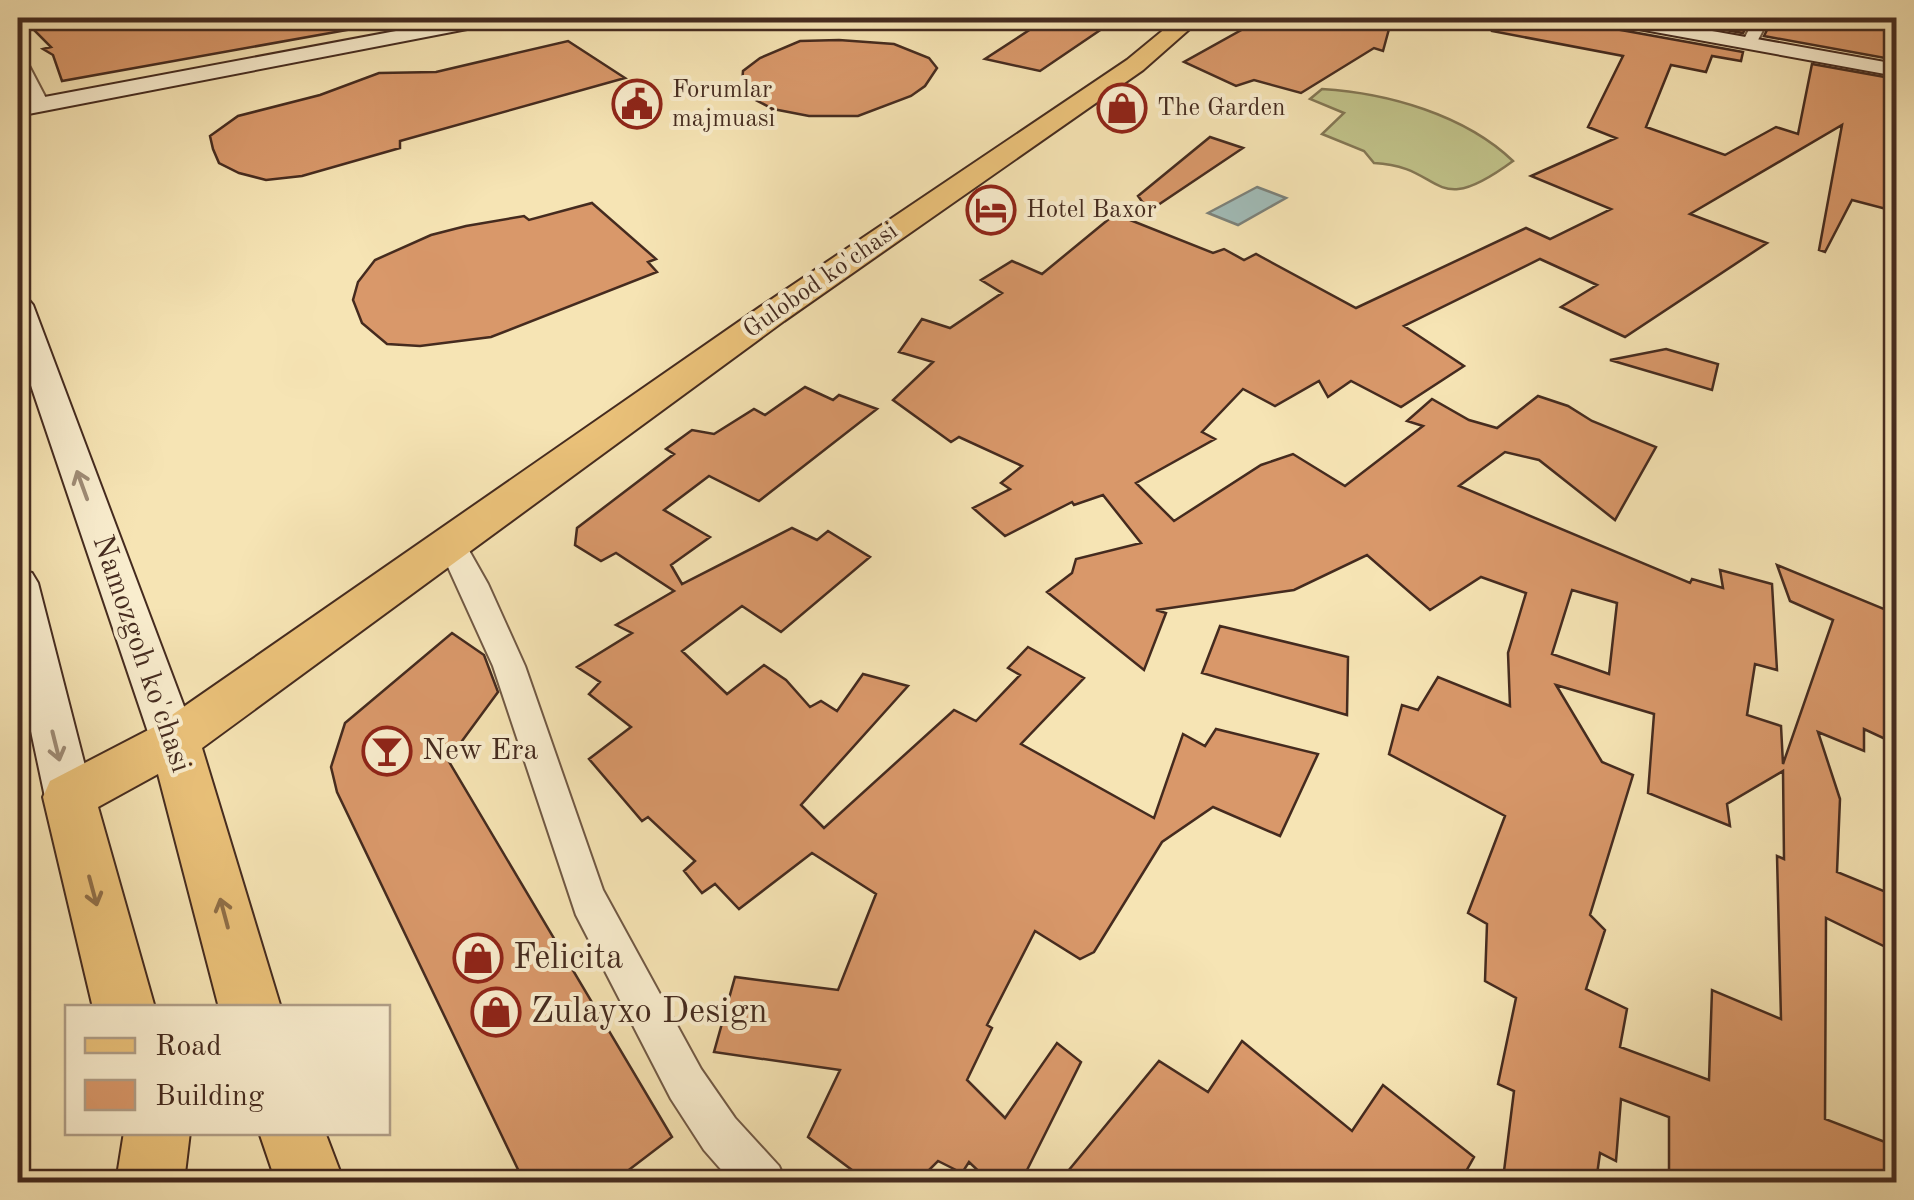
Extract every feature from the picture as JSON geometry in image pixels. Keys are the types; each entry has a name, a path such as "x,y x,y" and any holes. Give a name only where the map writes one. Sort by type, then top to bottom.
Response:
{"main road":[{"path":"18,109 493,18"},
{"name":"Gulobod ko'chasi","path":"68,797 174,741 772,314 1135,65 1191,18"},
{"path":"1611,18 1896,70"},
{"name":"Namozgoh ko'chasi","path":"19,311 174,741 249,1005"},
{"path":"18,583 68,797 123,1005"},
{"path":"150,1182 157,1135"},
{"path":"293,1135 310,1182"}],"street":[{"path":"18,19 25,18"},
{"path":"1750,44 1762,18"},
{"path":"18,60 41,104"},
{"path":"452,545 480,592 518,688 582,883 696,1105 727,1148 763,1182"}],"green space":[{"path":"1322,89 1373,95 1424,109 1472,131 1513,161 1486,179 1452,189 1397,166 1374,163 1364,151 1322,134 1344,113 1310,99"}],"water":[{"path":"1257,187 1286,198 1238,225 1208,213"}],"building":[{"path":"53,18 346,18 347,30 62,81 53,55 43,49 51,47 28,24"},
{"path":"1118,18 1040,71 985,59 1037,25"},
{"path":"1263,18 1392,18 1383,51 1374,48 1301,93 1254,80 1236,86 1184,62"},
{"path":"1493,18 1599,18 1610,28 1743,52 1741,61 1712,56 1706,72 1671,65 1646,127 1725,155 1776,127 1798,134 1812,64 1896,79 1896,184 1890,210 1852,200 1825,252 1819,250 1842,125 1690,214 1767,243 1625,337 1561,307 1597,285 1540,259 1404,326 1464,366 1401,407 1351,381 1328,397 1319,381 1275,406 1243,389 1202,432 1215,439 1136,483 1174,521 1261,465 1293,454 1345,486 1423,426 1407,421 1432,399 1469,420 1497,428 1538,396 1568,406 1592,421 1656,447 1615,520 1539,460 1505,452 1459,486 1690,583 1692,579 1723,588 1720,570 1772,584 1777,670 1755,664 1747,715 1781,726 1783,764 1833,620 1790,601 1777,565 1889,611 1896,650 1896,744 1864,729 1864,751 1818,732 1840,799 1837,872 1896,896 1896,952 1826,918 1825,1119 1885,1142 1893,1182 1669,1182 1669,1117 1621,1099 1616,1161 1600,1153 1596,1182 1525,1182 1504,1171 1514,1091 1498,1084 1516,998 1485,981 1487,924 1468,913 1505,816 1389,754 1402,705 1418,710 1438,677 1510,706 1508,653 1526,593 1481,577 1430,610 1367,555 1294,590 1156,610 1166,613 1144,670 1047,592 1072,573 1076,559 1141,543 1103,495 1074,505 1072,502 1005,536 973,508 1010,489 1001,483 1022,466 959,437 951,442 893,400 933,362 899,352 922,319 950,328 1002,293 981,280 1012,261 1042,274 1115,214 1213,253 1224,249 1244,260 1256,254 1356,308 1526,228 1550,239 1611,209 1531,176 1616,138 1588,127 1623,56 1492,31","holes":["1572,590 1617,603 1609,674 1552,654","1556,685 1654,714 1648,793 1730,826 1727,804 1783,771 1784,859 1777,856 1781,1019 1712,990 1709,1080 1620,1047 1627,1009 1586,989 1605,930 1590,915 1633,775 1602,762"]},
{"path":"1658,18 1751,18 1743,33"},
{"path":"1773,18 1896,18 1896,60 1764,36"},
{"path":"568,41 625,78 400,141 400,148 302,176 266,180 239,173 219,163 213,149 210,136 238,116 320,95 379,73 436,72"},
{"path":"800,41 894,44 929,58 937,68 925,86 911,96 858,116 809,116 773,109 748,96 742,84 743,71 760,58"},
{"path":"1210,137 1243,148 1149,211 1138,196"},
{"path":"592,203 656,259 648,262 657,272 491,337 420,346 387,344 362,323 353,300 358,282 375,260 431,235 524,216 529,220"},
{"path":"1666,349 1718,364 1712,390 1610,360"},
{"path":"805,387 833,400 839,395 877,409 759,501 709,476 664,510 710,537 671,565 682,584 792,528 817,540 828,531 870,557 781,632 742,606 682,651 727,694 764,665 786,680 810,707 821,701 837,711 863,674 908,686 801,805 824,828 954,710 976,721 1020,675 1008,668 1028,647 1084,678 1021,744 1154,818 1183,734 1205,746 1216,729 1318,754 1280,836 1213,807 1162,842 1094,952 1080,959 1035,931 987,1025 992,1028 967,1080 1005,1118 1057,1043 1081,1062 1021,1182 990,1182 969,1162 962,1173 938,1161 917,1182 868,1182 808,1137 840,1070 714,1052 735,977 838,990 876,894 812,853 739,909 715,884 702,893 684,871 695,861 648,817 642,821 589,759 631,727 589,694 600,682 577,667 632,633 616,625 674,591 616,553 601,561 575,545 577,528 674,454 666,449 692,430 714,434 754,409 765,415"},
{"path":"1220,626 1348,657 1347,715 1202,673"},
{"path":"452,633 484,655 498,692 448,760 672,1137 613,1182 524,1182 337,792 331,767 345,723"},
{"path":"1242,1041 1352,1131 1383,1085 1474,1157 1460,1182 1059,1182 1159,1061 1208,1092"}],"place":[{"name":"Forumlar majmuasi","path":"637,104"},
{"name":"The Garden","path":"1122,108"},
{"name":"Hotel Baxor","path":"991,210"},
{"name":"New Era","path":"387,751"},
{"name":"Felicita","path":"478,958"},
{"name":"Zulayxo Design","path":"496,1012"}]}
